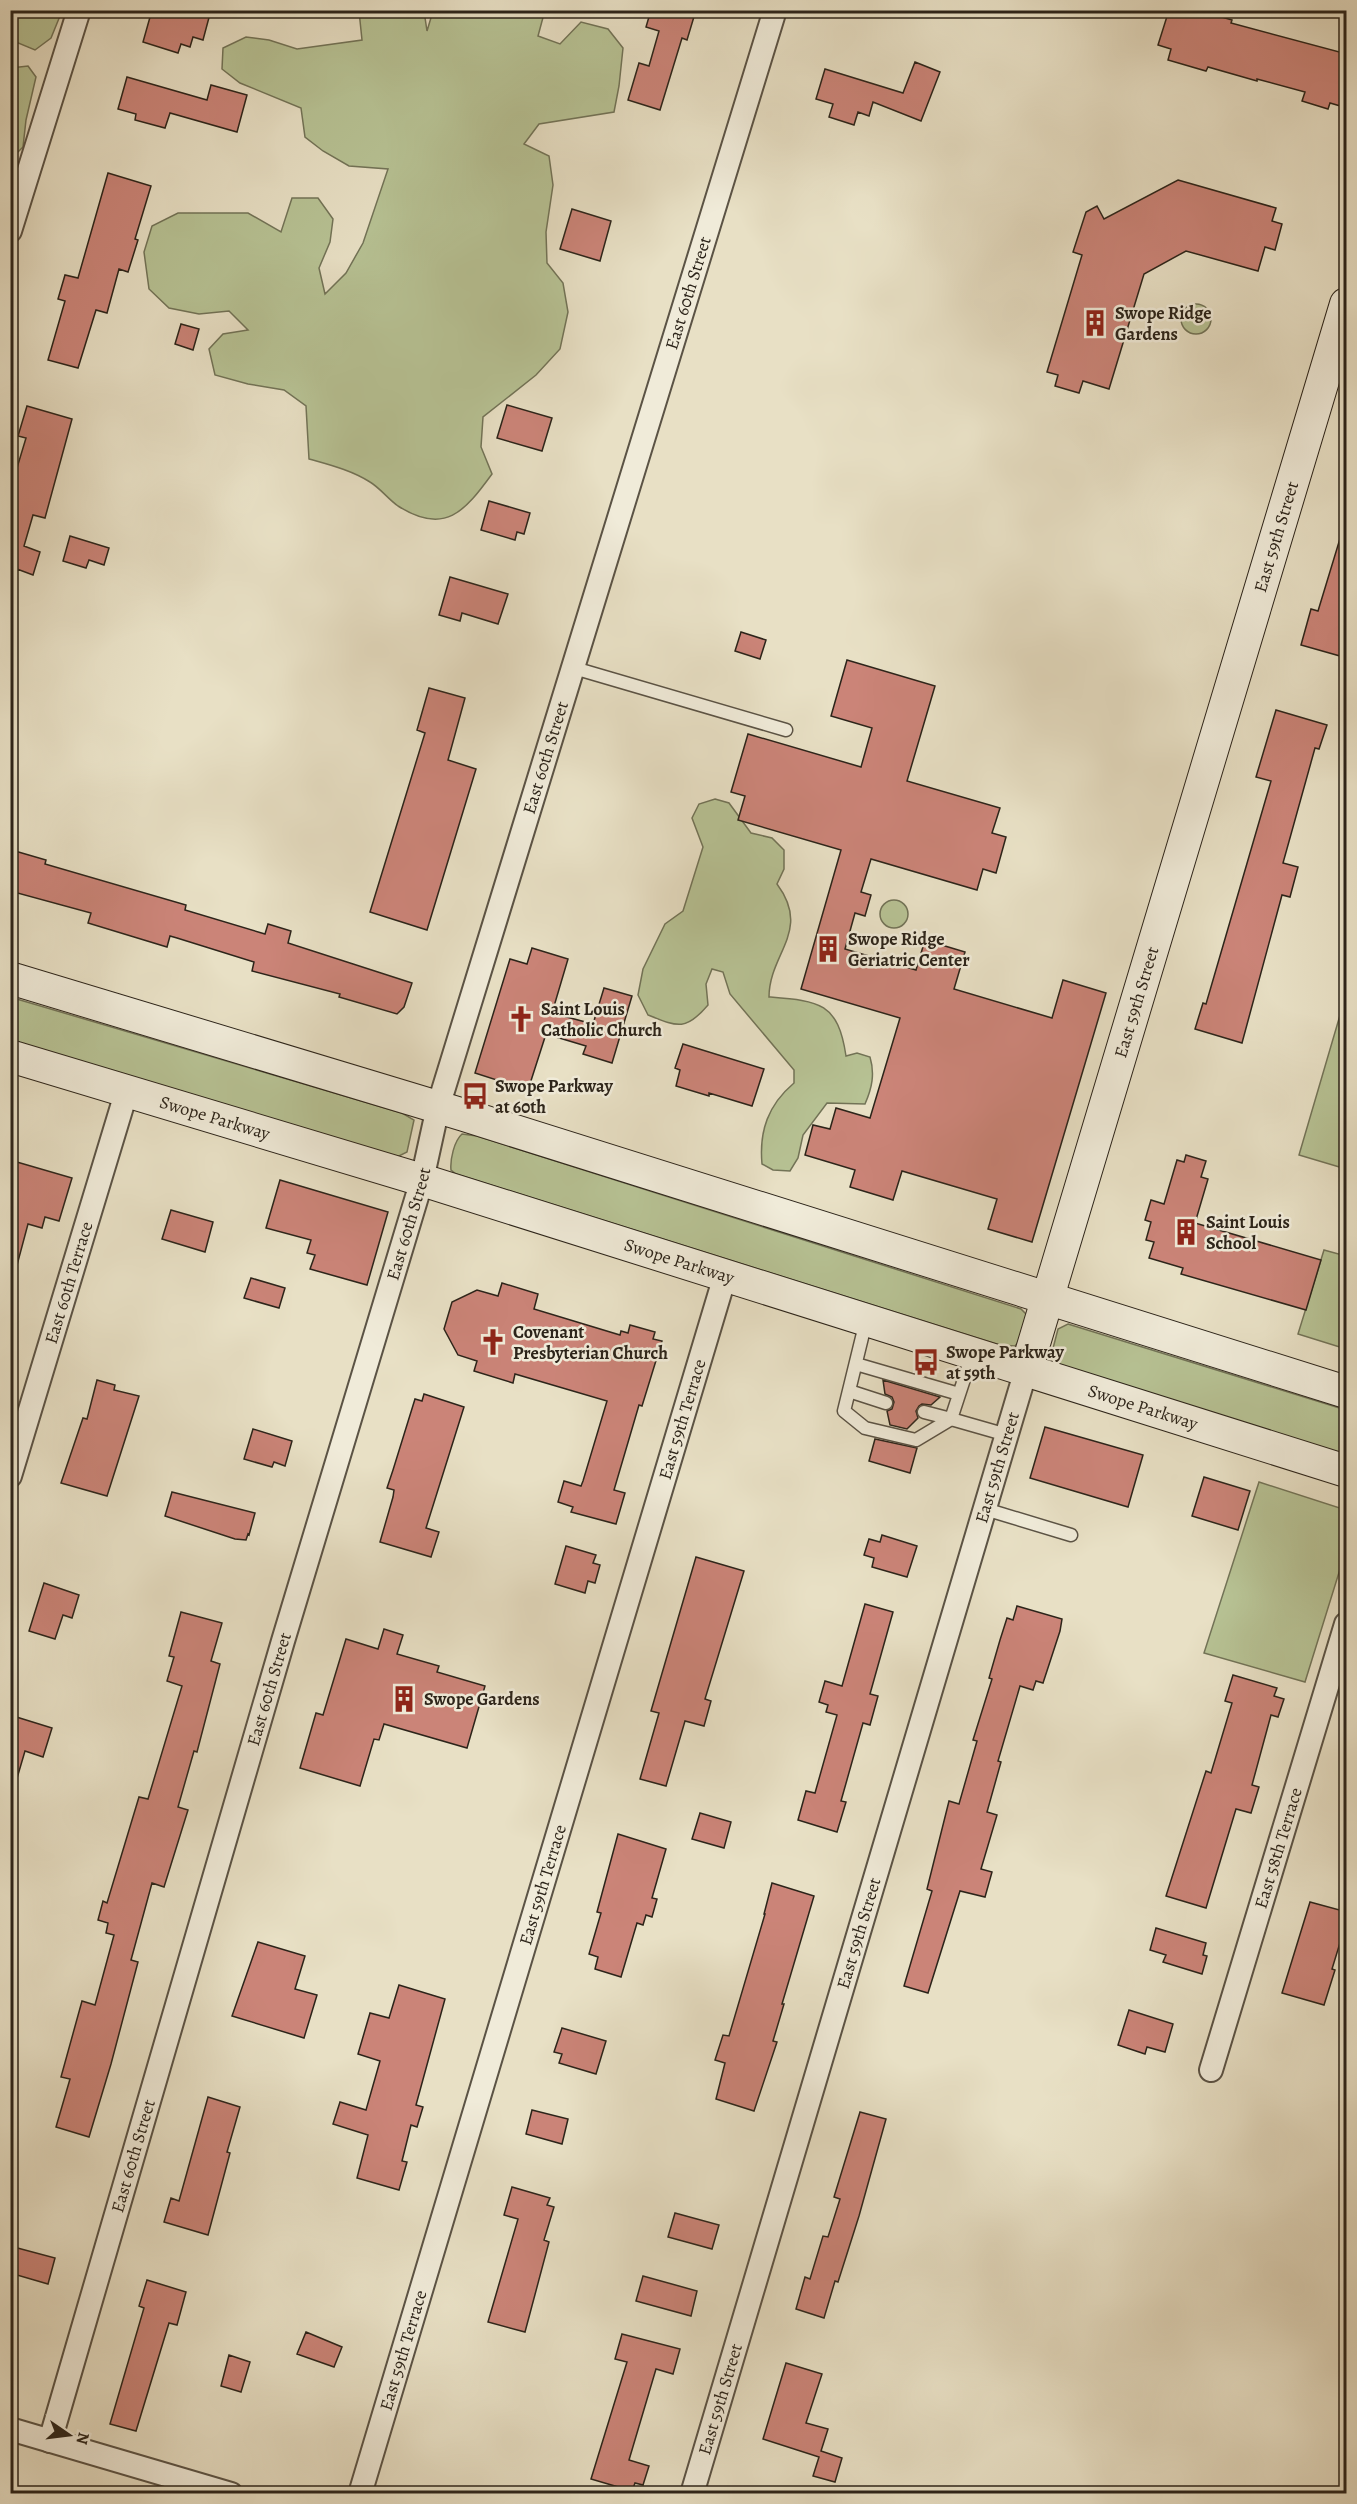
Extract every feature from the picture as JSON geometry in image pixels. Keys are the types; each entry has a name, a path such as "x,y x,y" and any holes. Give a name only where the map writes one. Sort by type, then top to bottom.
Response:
{"main road":[{"name":"East 59th Street","path":"1026,1371 1347,304"},
{"path":"10,978 438,1107 1347,1392"},
{"name":"Swope Parkway","path":"10,1056 422,1180 1347,1471"}],"street":[{"path":"10,231 79,10"},
{"name":"East 60th Street","path":"50,2441 277,1661 422,1180 438,1107 775,10"},
{"name":"East 60th Terrace","path":"10,1476 127,1090"},
{"name":"East 59th Terrace","path":"360,2493 725,1276"},
{"name":"East 59th Street","path":"692,2493 1026,1371"},
{"name":"East 58th Terrace","path":"1210,2070 1347,1624"},
{"path":"10,2429 231,2493"}],"lane":[{"path":"574,668 786,730"},
{"path":"866,1320 844,1411 865,1428 916,1440 951,1419 972,1353"},
{"path":"856,1364 959,1394"},
{"path":"849,1392 886,1403"},
{"path":"924,1412 1007,1435"},
{"path":"985,1509 1071,1535"}],"green space":[{"path":"545,10 538,36 560,44 581,22 608,29 623,48 614,112 539,124 524,144 549,156 553,185 546,232 547,263 563,283 568,312 560,349 536,375 483,417 481,447 492,474 473,499 452,515 441,519 429,519 414,515 398,506 374,484 355,474 309,459 306,406 284,390 215,375 209,349 223,334 248,330 229,311 199,314 169,308 149,289 144,252 152,226 178,213 248,213 281,232 292,198 318,198 333,219 330,242 319,268 325,294 346,273 363,243 388,169 349,166 323,151 305,137 301,108 240,83 222,69 223,48 246,37 269,40 297,49 362,40 359,11 424,11 427,31 433,11"},
{"path":"10,11 62,11 51,38 35,50 11,40"},
{"path":"28,66 36,77 26,120 23,147 11,159 11,68"},
{"path":"1196,304 1202,305 1210,313 1210,325 1202,333 1196,334 1190,333 1182,325 1181,319 1182,313 1190,305"},
{"path":"715,799 729,803 751,833 772,838 784,850 784,869 777,884 787,901 791,915 790,929 775,967 769,997 801,1000 823,1008 838,1025 846,1056 857,1053 870,1057 872,1063 872,1081 865,1104 827,1103 803,1135 798,1158 790,1171 773,1170 762,1164 761,1152 767,1119 778,1100 794,1083 794,1070 730,994 723,972 712,969 706,984 708,1005 687,1023 674,1024 648,1015 638,995 643,969 665,924 683,911 703,847 692,818 699,804"},
{"path":"894,900 904,904 908,914 904,924 894,928 884,924 880,914 884,904"},
{"path":"10,997 402,1113 414,1120 407,1152 397,1157 11,1042"},
{"path":"1343,1005 1346,1006 1346,1169 1299,1155"},
{"path":"462,1134 477,1136 1021,1309 1026,1314 1024,1331 1015,1346 1000,1345 456,1174 451,1170 452,1156"},
{"path":"1324,1250 1346,1256 1346,1349 1298,1334"},
{"path":"1068,1324 1346,1410 1346,1456 1060,1365 1051,1356 1058,1329"},
{"path":"1259,1482 1346,1510 1346,1550 1305,1682 1204,1653"}],"building":[{"path":"152,10 172,10 189,16 191,10 211,10 203,40 193,37 190,47 181,44 178,53 143,42"},
{"path":"651,10 696,10 687,40 682,38 660,110 628,100 639,63 649,66 659,31 646,27"},
{"path":"1169,10 1198,10 1232,20 1231,23 1347,54 1347,108 1330,103 1328,109 1302,101 1305,92 1208,67 1206,71 1168,60 1171,49 1158,45"},
{"path":"915,62 940,72 921,121 873,102 869,116 858,112 854,125 829,117 833,104 816,99 825,69 903,93"},
{"path":"127,77 207,100 211,85 247,95 237,132 170,113 165,128 135,120 136,114 118,109"},
{"path":"108,173 151,186 128,272 119,269 107,313 96,310 78,368 48,360 65,301 58,299 65,275 78,278"},
{"name":"Swope Ridge Gardens","path":"1178,180 1276,208 1272,221 1282,224 1275,250 1265,247 1258,271 1186,251 1144,274 1109,389 1083,381 1079,393 1055,386 1058,375 1047,372 1082,255 1073,252 1086,212 1097,206 1104,219"},
{"path":"572,209 611,221 600,261 560,249"},
{"path":"181,324 199,329 193,350 175,344"},
{"path":"507,405 552,418 542,451 497,438"},
{"path":"27,406 72,419 45,518 33,515 24,546 40,552 33,575 17,569 15,575 10,575 10,491 26,438 18,436"},
{"path":"489,501 530,513 524,534 517,532 515,540 481,530"},
{"path":"1342,532 1347,533 1347,632 1340,656 1301,645 1311,609 1318,611"},
{"path":"70,536 109,548 104,565 89,560 86,568 63,561"},
{"path":"450,577 508,594 498,624 462,613 460,621 439,615"},
{"path":"741,632 766,640 760,659 735,651"},
{"name":"Swope Ridge Geriatric Center","path":"847,660 935,686 907,781 1000,808 992,833 1006,837 996,873 983,869 977,890 871,859 861,892 871,895 865,916 855,913 845,949 916,970 925,940 965,952 954,989 1052,1018 1063,980 1106,993 1032,1242 988,1229 997,1199 902,1171 893,1200 850,1187 855,1170 805,1155 813,1125 830,1129 836,1108 870,1118 900,1018 801,989 841,850 738,820 745,796 731,792 748,734 861,767 872,728 831,716"},
{"path":"429,688 465,698 448,760 476,769 427,930 370,912 425,733 417,730"},
{"path":"1276,710 1327,725 1319,749 1315,748 1283,863 1298,867 1290,897 1282,895 1242,1043 1195,1029 1203,1003 1206,1004 1271,781 1256,777"},
{"path":"15,851 46,860 45,864 186,905 185,910 265,934 268,924 291,931 288,943 412,983 404,1007 397,1014 339,997 340,994 252,971 254,962 177,938 170,936 167,947 88,923 91,913 10,891 10,865"},
{"name":"Saint Louis Catholic Church","path":"532,948 568,959 552,1013 593,1024 604,988 632,996 612,1063 583,1054 586,1046 546,1034 528,1090 475,1073 510,959 527,964"},
{"path":"683,1044 764,1069 752,1106 676,1086 680,1070 675,1068"},
{"name":"Saint Louis School","path":"1186,1155 1206,1161 1201,1177 1208,1179 1195,1223 1321,1260 1306,1310 1181,1274 1183,1268 1149,1258 1154,1242 1146,1240 1151,1222 1145,1220 1151,1200 1164,1204 1177,1160 1184,1162"},
{"path":"10,1160 72,1178 59,1221 45,1217 42,1228 28,1224 16,1269 10,1268"},
{"path":"280,1180 388,1212 367,1285 310,1269 315,1255 307,1253 311,1240 266,1228"},
{"path":"171,1210 213,1222 205,1252 162,1239"},
{"path":"251,1278 285,1288 279,1308 244,1298"},
{"path":"502,1283 538,1294 534,1309 620,1335 621,1331 628,1333 630,1325 655,1332 653,1339 662,1341 642,1406 639,1405 614,1490 625,1493 616,1524 571,1512 573,1507 558,1502 564,1481 581,1486 607,1401 515,1374 513,1383 474,1371 477,1361 458,1355 444,1329 452,1302 477,1290 498,1296"},
{"path":"97,1380 115,1385 114,1390 139,1396 107,1496 61,1483 83,1418 87,1419"},
{"path":"883,1380 940,1397 931,1405 919,1406 916,1411 918,1418 907,1429 890,1425 887,1411 892,1409 894,1402 892,1397 885,1394"},
{"path":"424,1394 464,1407 426,1528 439,1532 431,1557 380,1542 394,1490 387,1488 415,1399 422,1401"},
{"path":"1045,1427 1143,1455 1128,1507 1030,1478"},
{"path":"253,1429 292,1441 285,1466 274,1462 272,1467 244,1459"},
{"path":"875,1439 917,1448 910,1473 869,1461"},
{"path":"1204,1477 1250,1491 1238,1530 1192,1516"},
{"path":"172,1492 255,1513 246,1540 235,1539 165,1516"},
{"path":"882,1535 917,1546 907,1577 872,1567 874,1558 864,1555 869,1539 880,1542"},
{"path":"566,1546 596,1555 593,1563 600,1565 595,1583 588,1581 585,1593 555,1584"},
{"path":"696,1557 744,1571 705,1699 711,1701 704,1726 685,1721 666,1786 640,1779 659,1713 651,1711"},
{"path":"44,1583 79,1595 72,1618 63,1615 55,1639 29,1631"},
{"path":"865,1604 893,1612 870,1694 878,1696 870,1725 863,1723 841,1801 846,1802 837,1832 798,1820 806,1791 815,1793 837,1715 826,1712 828,1705 819,1702 825,1681 842,1686"},
{"path":"1017,1606 1062,1619 1060,1631 1043,1683 1036,1681 1033,1690 1020,1686 998,1761 1001,1762 987,1812 997,1815 981,1869 992,1872 985,1897 960,1891 928,1993 904,1986 932,1891 927,1889 949,1801 959,1804 977,1741 973,1740 992,1679 989,1678 1000,1640 1007,1618 1013,1620"},
{"path":"181,1612 222,1623 211,1661 220,1664 197,1752 194,1751 178,1807 188,1810 164,1887 152,1883 131,1960 138,1962 89,2137 56,2127 70,2079 61,2077 82,2001 95,2005 114,1935 106,1933 108,1923 98,1920 103,1901 107,1903 139,1797 148,1799 182,1686 167,1681 174,1657 169,1656"},
{"name":"Swope Gardens","path":"384,1629 403,1635 397,1654 439,1666 437,1672 485,1686 467,1748 384,1724 379,1740 374,1739 360,1786 300,1768 316,1713 323,1715 346,1639 378,1649"},
{"path":"1233,1675 1277,1688 1274,1696 1284,1699 1278,1717 1271,1715 1252,1785 1259,1787 1251,1813 1236,1809 1206,1908 1166,1896 1206,1771 1211,1773 1232,1703 1225,1701"},
{"path":"10,1715 52,1728 43,1757 25,1751 15,1785 10,1785"},
{"path":"700,1813 731,1822 724,1848 692,1839"},
{"path":"618,1834 666,1849 652,1898 657,1899 652,1917 646,1915 643,1925 637,1923 621,1977 595,1969 598,1957 589,1954 601,1913 597,1912"},
{"path":"772,1883 814,1896 782,2004 784,2004 773,2041 777,2042 754,2111 716,2099 725,2063 715,2060 723,2035 729,2036"},
{"path":"1310,1902 1347,1912 1347,1920 1332,1969 1335,1970 1324,2005 1282,1993"},
{"path":"1156,1928 1206,1943 1203,1955 1207,1956 1202,1974 1163,1962 1166,1955 1150,1950"},
{"path":"258,1942 305,1956 295,1989 317,1995 304,2038 232,2016"},
{"path":"399,1985 445,1999 416,2105 423,2107 417,2127 411,2125 402,2161 407,2162 399,2190 357,2178 368,2135 333,2124 340,2102 366,2110 380,2061 358,2054 370,2013 389,2018"},
{"path":"1129,2010 1173,2024 1165,2052 1147,2047 1145,2054 1118,2045"},
{"path":"562,2028 606,2041 596,2074 559,2063 562,2054 554,2052"},
{"path":"208,2097 240,2107 208,2235 164,2222 171,2198 179,2201"},
{"path":"532,2110 568,2119 562,2144 526,2134"},
{"path":"860,2112 886,2119 859,2216 824,2318 796,2309 805,2277 810,2279 823,2236 828,2237 840,2199 834,2197"},
{"path":"512,2187 550,2198 547,2205 554,2207 544,2240 549,2242 525,2332 488,2322 518,2219 504,2215"},
{"path":"675,2213 719,2225 712,2249 668,2237"},
{"path":"10,2246 55,2258 48,2284 10,2273"},
{"path":"643,2276 697,2291 691,2316 636,2301"},
{"path":"147,2280 186,2292 177,2325 169,2323 136,2431 110,2424 144,2308 139,2306"},
{"path":"306,2332 342,2347 334,2367 297,2354"},
{"path":"622,2334 680,2349 673,2374 656,2369 629,2460 649,2466 643,2485 635,2483 632,2491 591,2479 627,2362 615,2359"},
{"path":"229,2355 250,2362 241,2392 221,2386"},
{"path":"786,2363 822,2374 806,2423 828,2429 821,2451 842,2458 835,2482 813,2476 819,2457 763,2439"}],"place":[{"name":"Swope Ridge Gardens","path":"1095,323"},
{"name":"Swope Ridge Geriatric Center","path":"828,949"},
{"name":"Saint Louis Catholic Church","path":"521,1019"},
{"name":"Swope Parkway at 60th","path":"475,1096"},
{"name":"Saint Louis School","path":"1186,1232"},
{"name":"Covenant Presbyterian Church","path":"493,1342"},
{"name":"Swope Parkway at 59th","path":"926,1362"},
{"name":"Swope Gardens","path":"404,1699"}]}
